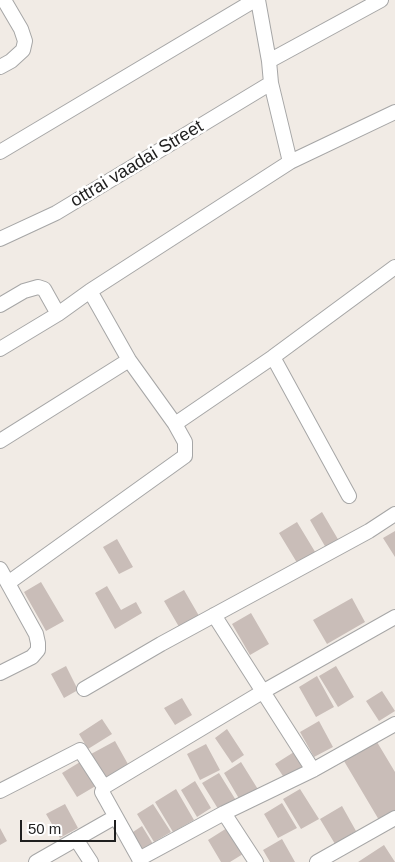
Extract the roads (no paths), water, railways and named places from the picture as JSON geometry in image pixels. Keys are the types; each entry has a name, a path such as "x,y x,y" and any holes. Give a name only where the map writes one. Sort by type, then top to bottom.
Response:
{"street":[{"path":"0,67 23,50 25,41 21,29 4,0"},
{"path":"0,152 256,0 269,61 271,83 290,162"},
{"path":"269,61 380,0"},
{"name":"ottrai vaadai Street","path":"0,239 56,213 271,83"},
{"path":"0,349 58,314 90,291 290,162 395,112"},
{"path":"175,424 273,357 395,267"},
{"path":"0,305 24,291 38,287 44,289 58,314"},
{"path":"8,583 185,456 185,442 175,424 129,360 90,291"},
{"path":"273,357 349,496"},
{"path":"0,441 129,360"},
{"path":"84,689 214,615 369,531 395,514"},
{"path":"0,569 36,634 38,650 32,657 0,673"},
{"path":"214,615 313,770"},
{"path":"395,617 104,787 102,792 140,861 224,813 313,770 395,724"},
{"path":"0,791 80,750 104,787"},
{"path":"224,813 256,862"},
{"path":"36,862 116,818"},
{"path":"317,862 395,818"},
{"path":"76,839 90,862"}]}
